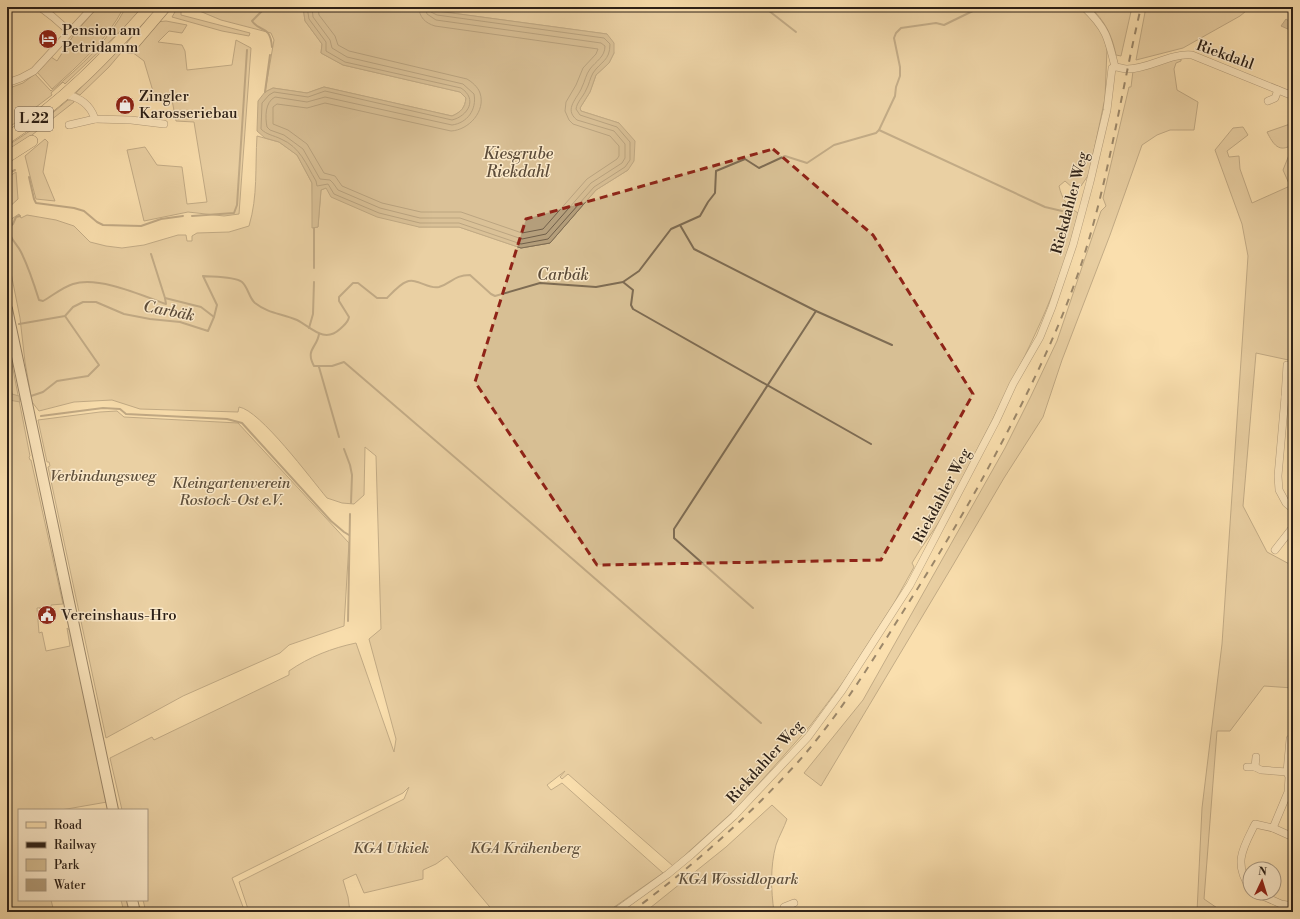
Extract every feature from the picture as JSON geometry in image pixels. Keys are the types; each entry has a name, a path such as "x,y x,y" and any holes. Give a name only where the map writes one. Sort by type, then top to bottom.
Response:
{"main road":[{"name":"L 22","path":"7,138 40,115 65,94 98,63 150,7"},
{"path":"130,48 165,7"},
{"name":"L 22","path":"7,157 32,141"},
{"path":"7,309 113,809"},
{"path":"132,901 135,912"}],"street":[{"path":"40,7 70,32"},
{"path":"7,83 34,71 93,7"},
{"name":"Riekdahler Weg","path":"615,912 668,874 734,816 803,742 841,692 910,585 996,421 1013,384 1040,337 1073,245 1107,110 1112,68 1115,67 1110,44 1103,28 1084,7"},
{"name":"Riekdahl","path":"1115,67 1128,69 1178,55 1192,55 1293,96"},
{"path":"1268,101 1275,98 1278,90"},
{"path":"65,94 74,96 81,100 93,112 95,119"},
{"path":"69,125 95,119 131,120 164,124"},
{"path":"1287,365 1278,476 1279,490 1286,503 1293,509"},
{"path":"1284,397 1293,398"},
{"path":"1276,550 1293,527"},
{"path":"1274,828 1288,792 1289,777 1287,772 1290,739 1293,739"},
{"path":"1255,767 1256,757"},
{"path":"1247,767 1255,767 1261,770 1287,772"},
{"path":"1242,872 1241,866 1244,845 1255,824 1274,828 1293,837"},
{"path":"1274,901 1293,906"},
{"path":"783,912 784,907 794,902"}],"highlighted area":[{"path":"773,149 873,235 973,394 881,560 597,565 475,382 526,219"}],"green space":[{"path":"98,7 124,7 101,41 52,89 37,72 51,57 57,61 75,33"},
{"path":"126,7 143,7 133,19 65,84 63,82 51,93 52,95 7,129 7,89 23,83 35,74 51,91 93,53 119,20"},
{"path":"154,7 160,7 109,67 80,95 76,93"},
{"path":"172,7 190,7 181,10 181,15 250,33 249,36 222,31 172,17 175,12"},
{"path":"190,7 303,7 305,21 322,44 321,53 343,65 460,92 466,98 464,107 452,116 324,87 307,93 273,88 265,92 274,40 271,33 221,20"},
{"path":"431,7 1079,7 1092,18 1103,35 1107,49 1105,98 1089,174 1081,186 1073,188 1065,181 1059,186 1066,202 1078,213 1072,238 1056,286 1025,356 945,512 912,563 914,567 894,603 844,681 810,726 738,807 673,866 568,774 562,779 560,777 565,771 547,785 551,790 562,783 663,873 607,912 494,912 447,856 436,864 423,870 423,879 364,893 356,874 343,880 348,897 350,912 249,912 239,882 404,799 409,787 403,793 232,878 245,912 146,912 143,901 148,901 148,809 122,809 110,758 152,737 154,740 289,675 289,671 313,657 330,650 356,643 394,752 396,739 369,639 381,629 376,456 365,447 364,495 354,504 342,503 327,498 272,432 248,411 239,407 238,412 140,409 112,400 74,402 39,411 32,402 25,362 20,318 7,253 7,222 19,214 21,218 27,215 56,220 74,226 90,242 122,248 144,245 178,235 186,235 187,241 192,241 192,236 197,233 229,232 249,226 255,193 257,136 279,142 297,155 312,183 313,228 318,227 321,190 326,188 419,227 459,227 521,248 550,243 596,190 628,170 619,123 581,111 580,108 590,92 596,75 609,63 614,53 607,34 437,11"},
{"path":"1090,7 1132,7 1121,56 1116,55 1107,29"},
{"path":"1146,7 1251,7 1240,16 1183,48 1136,60"},
{"path":"166,21 187,25 182,33 169,31 158,42 182,45 185,51 187,70 232,65 236,40 251,48 239,214 224,216 188,212 144,221 127,150 145,147 157,165 182,167 187,204 207,202 194,122 176,121 172,100 155,98 144,61 132,52 157,22"},
{"path":"1181,58 1181,61 1176,63 1174,69 1177,90 1198,102 1194,130 1170,130 1157,135 1142,145 1110,235 1062,360 1043,417 1004,478 821,786 804,773 863,700 1005,448 1057,341 1101,211 1106,206 1103,198 1129,87 1131,87 1133,71"},
{"path":"68,100 73,100 74,102 23,142 7,152 7,146 36,127"},
{"path":"1293,123 1293,144 1288,147 1280,148 1274,144 1267,132"},
{"path":"1243,127 1248,135 1227,151 1229,157 1239,156 1240,169 1252,203 1290,186 1283,170 1291,150 1293,149 1293,361 1256,353 1243,506 1267,552 1293,566 1293,688 1264,686 1230,731 1217,731 1204,899 1223,912 1197,912 1202,808 1222,644 1248,256 1242,224 1215,150 1233,128"},
{"path":"45,139 48,142 43,172 55,201 36,199 25,156"},
{"path":"16,172 18,199 7,209 7,178"},
{"name":"Verbindungsweg","path":"7,339 29,457 31,460 63,604 37,608 39,633 42,632 46,651 70,646 67,628 72,632 107,802 67,809 18,809 18,901 51,901 54,912 7,912"},
{"name":"Kleingartenverein Rostock-Ost e.V.","path":"117,411 124,417 238,423 349,543 344,626 289,645 280,653 183,696 106,738 48,467 50,466 49,462 47,462 38,420"},
{"name":"KGA Wossidlopark","path":"772,805 787,819 774,853 772,887 774,912 645,912 726,847"},
{"path":"121,901 129,901 131,912 124,912"}],"water":[{"name":"Kiesgrube Riekdahl","path":"303,7 431,7 437,11 607,34 614,43 614,53 609,63 596,75 590,92 580,108 581,111 619,123 635,141 634,161 628,170 596,190 550,243 521,248 459,227 419,227 377,217 331,197 326,188 321,190 318,227 312,228 312,183 297,155 279,142 265,138 257,131 258,101 265,92 273,88 307,93 324,87 452,116 462,109 466,98 460,92 343,65 321,53 322,44 305,21"},
{"path":"1286,19 1293,24 1290,30 1281,26"},
{"path":"7,363 12,394 19,396 20,402 9,400 7,395"}],"waterway":[{"path":"266,7 252,21 255,25 267,32 271,40 272,47"},
{"path":"764,7 796,32"},
{"name":"Carbäk","path":"19,324 65,316 73,307 83,302 96,302 124,314 150,319 180,322 208,331 217,305 203,276 238,280 244,284 253,301 260,307 297,320 323,335 334,333 348,321 349,317 339,301 339,297 353,283 358,283 377,298 387,298 398,287 406,282 414,281 431,287 439,287 465,275 470,275 495,296 540,283 596,287 623,282 639,271 671,229 700,216 715,193 716,171 745,159 759,168 785,156 807,163 834,145 876,133 879,130 895,96 896,87 900,76 900,67 894,38 896,33 901,28 936,23 944,25 981,7"},
{"path":"192,216 234,213 237,205 247,50"},
{"path":"265,92 270,55"},
{"path":"879,130 1045,207 1062,211"},
{"path":"7,174 15,170"},
{"path":"29,177 36,203 74,208 84,211 103,225 141,226 161,219 183,216"},
{"path":"20,216 16,217 13,224 8,228 11,238 24,258 39,300 43,301 69,285 83,282 107,284 166,304 165,298"},
{"path":"680,225 694,249 816,311 674,529 674,538 753,608"},
{"path":"314,228 314,268"},
{"path":"151,254 165,298 201,307 214,317"},
{"path":"309,328 313,314 314,282"},
{"path":"623,282 633,290 631,305 633,309 871,444"},
{"path":"816,311 892,345"},
{"path":"28,397 43,392 57,381 88,376 99,365 65,316"},
{"path":"319,334 311,352 314,366 332,366 344,362 761,723"},
{"path":"319,367 339,437"},
{"path":"41,416 103,408 120,409 126,414 227,419 242,423 331,521 349,535"},
{"path":"344,449 352,475 351,503"},
{"path":"348,621 350,514"}],"railway":[{"path":"631,912 697,860 759,803 798,762 826,728 864,674 970,502 1008,431 1035,376 1072,291 1100,199 1141,7"}],"place":[{"name":"Pension am Petridamm","path":"48,39"},
{"name":"Zingler Karosseriebau","path":"125,105"},
{"name":"Vereinshaus-Hro","path":"47,615"}],"park label":[{"name":"KGA Utkiek","path":"391,848"},
{"name":"KGA Krähenberg","path":"525,848"}]}
